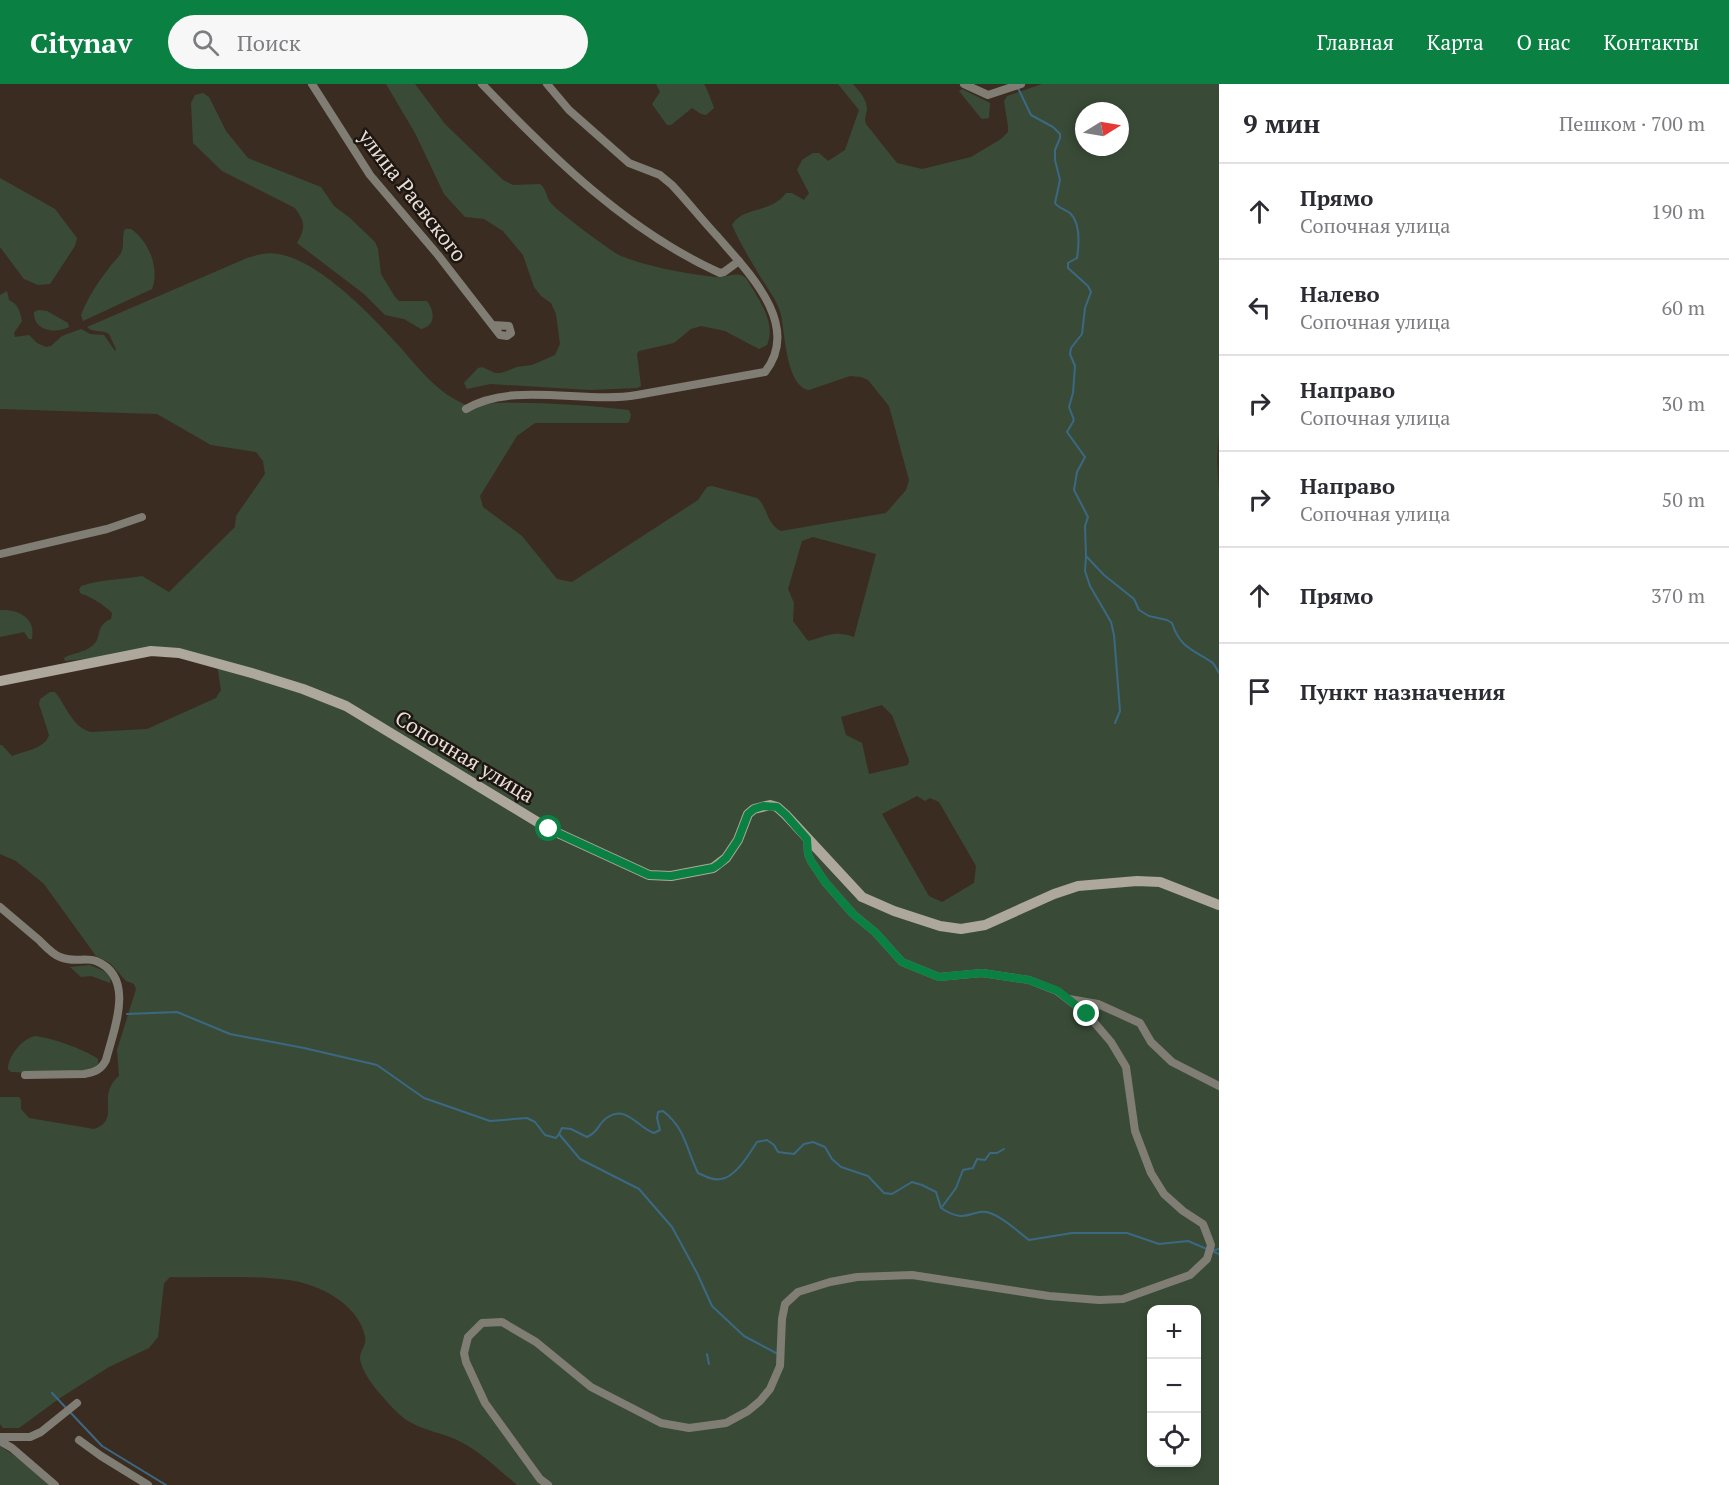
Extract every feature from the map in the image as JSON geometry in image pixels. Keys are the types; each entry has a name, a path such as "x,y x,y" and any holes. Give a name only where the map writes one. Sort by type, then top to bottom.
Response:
{"main road":[{"name":"Сопочная улица","path":"0,681 151,651 179,653 255,674 346,706 549,829 649,875 687,874 713,868 726,858 738,840 748,814 763,806 777,807 786,815 862,897 894,911 940,926 961,929 986,926 1054,894 1078,886 1137,881 1160,882 1219,905"}],"street":[{"name":"улица Раевского","path":"312,84 370,175 438,255 493,325"},
{"path":"482,84 581,181 644,229 720,273 739,261"},
{"path":"466,409 479,401 494,397 534,395 618,398 765,372 776,355 778,330 773,312 761,290 739,261 672,185 660,176 629,163 616,153 569,110 547,84"},
{"path":"964,84 988,95 1017,86"},
{"path":"0,554 102,530 142,517"},
{"path":"548,1485 540,1479 485,1403 466,1362 464,1353 468,1337 482,1323 502,1322 536,1342 591,1387 661,1423 689,1428 726,1423 748,1411 760,1401 770,1389 780,1366 785,1304 798,1292 819,1285 857,1277 912,1275 1049,1296 1077,1299 1123,1299 1190,1275 1208,1259 1210,1245 1203,1224 1182,1211 1164,1194 1149,1169 1135,1131 1126,1067 1111,1042 1087,1014 1058,991 1029,980 982,973 939,977 902,962 875,932 853,914 825,882 808,854 807,839"},
{"path":"0,907 55,954 73,961 94,960 108,967 115,974 117,982 118,1011 106,1060 102,1067 84,1074 26,1075"},
{"path":"1068,999 1098,1004 1140,1023 1151,1042 1172,1062 1219,1086"},
{"path":"0,1437 30,1437 41,1432 77,1403"},
{"path":"79,1440 148,1485"},
{"path":"0,1441 12,1448 55,1485"}],"green space":[{"path":"386,84 415,84 445,124 503,180 513,185 540,184 549,201 556,208 621,256 679,272 719,277 738,275 746,278 768,319 767,345 759,349 725,331 701,326 691,329 674,343 639,351 637,354 641,386 637,388 590,390 490,384 467,389 464,383 478,368 482,367 495,373 501,373 517,367 532,365 555,355 560,344 556,314 551,303 534,287 523,255 503,231 484,219 465,217 444,194 415,133"},
{"path":"656,84 704,84 714,108 706,115 692,108 671,125 667,125 652,104 660,92"},
{"path":"838,84 853,84 861,93 867,106 866,124 897,163 922,169 971,157 1001,139 1008,132 1004,101 1007,96 1042,84 1219,84 1219,432 1217,460 1219,493 1219,1485 517,1485 470,1447 455,1439 413,1424 393,1408 375,1387 361,1365 360,1358 365,1336 361,1325 346,1305 336,1297 301,1282 260,1278 170,1277 164,1283 158,1337 149,1348 109,1367 60,1398 19,1428 3,1428 0,1424 0,1097 19,1097 21,1109 29,1118 94,1129 102,1125 108,1114 109,1091 119,1076 117,1050 136,989 134,984 126,981 110,963 96,956 44,884 16,861 0,854 0,745 12,756 34,749 47,740 49,735 39,704 40,699 50,692 55,692 79,726 91,732 147,729 216,698 221,690 217,665 176,649 65,661 64,658 92,646 102,625 111,619 112,613 106,608 81,594 79,590 81,586 142,576 169,592 235,527 236,516 265,474 263,461 256,452 211,445 157,414 0,409 0,295 7,291 9,300 17,306 19,311 22,321 14,333 15,337 29,335 37,343 46,347 51,346 62,336 81,329 90,334 104,335 115,351 109,334 87,327 247,258 278,254 294,258 328,278 375,321 429,379 445,393 464,404 471,406 496,403 546,403 629,410 631,415 629,422 626,423 535,423 517,436 480,496 483,507 522,536 557,579 572,582 698,500 707,487 712,486 757,498 772,524 781,531 886,513 906,490 909,480 889,406 868,380 861,377 850,376 809,390 801,386 791,369 778,305 732,225 743,215 773,204 786,193 792,193 804,200 809,193 797,170 802,160 813,153 819,153 828,161 845,150 859,110","holes":["813,537 876,554 854,637 835,634 808,641 793,621 794,603 788,589 802,541","882,705 892,715 909,760 908,765 869,774 862,743 846,735 841,717","917,796 925,801 930,798 939,802 976,866 974,883 942,902 929,896 882,814"]},
{"path":"962,89 990,103 989,118 980,117 959,91"},
{"path":"203,93 209,97 226,131 248,158 321,187 334,206 375,242 381,274 395,297 399,301 427,301 432,309 432,321 426,327 421,329 404,319 385,315 364,294 297,243 303,225 295,208 222,171 193,143 191,103 195,95"},
{"path":"0,178 55,209 77,238 75,246 50,284 38,285 24,279 0,247"},
{"path":"125,229 131,229 148,248 155,273 152,289 83,321 81,315 90,297 121,253"},
{"path":"47,311 68,323 69,327 52,330 41,327 37,323 34,312"},
{"path":"0,610 14,611 25,616 31,625 32,639 29,639 24,632 0,637"},
{"path":"90,965 106,972 111,977 110,983 91,976 81,977 70,967"},
{"path":"35,1036 85,1051 98,1059 98,1066 90,1070 69,1073 11,1072 8,1069 13,1054 21,1044"},
{"path":"0,1446 24,1462 49,1485 0,1485"}],"waterway":[{"path":"1017,86 1031,115 1053,127 1060,134 1055,150 1060,180 1055,203 1071,214 1078,229 1077,258 1068,263 1068,268 1088,286 1091,292 1085,308 1082,334 1071,348 1070,354 1075,366 1073,393 1069,407 1074,420 1067,432 1085,457 1077,472 1074,490 1088,517 1085,526 1086,556 1104,575 1134,599 1139,610 1149,616 1172,623 1183,642 1212,662 1219,673"},
{"path":"1086,557 1085,571 1090,586 1111,622 1114,635 1120,711 1115,723"},
{"path":"127,1014 177,1012 230,1034 377,1065 424,1098 490,1121 527,1118 535,1122 545,1135 556,1138 559,1134 580,1159 639,1189 672,1227 712,1306 744,1336 776,1353"},
{"path":"559,1134 562,1128 571,1129 587,1137 594,1133 608,1117 615,1114 627,1115 654,1133 660,1130 657,1118 658,1112 663,1111 681,1132 698,1173 712,1179 721,1179 732,1174 757,1142 767,1140 778,1152 794,1154 804,1144 813,1142 825,1147 832,1159 841,1167 868,1176 884,1193 892,1194 912,1182 922,1185 936,1192 941,1208 950,1213 958,1216 979,1212 990,1213 1005,1221 1029,1240 1072,1233 1127,1233 1159,1244 1188,1241 1219,1254"},
{"path":"942,1207 956,1188 963,1170 973,1168 977,1159 985,1160 990,1153 997,1153 1004,1149"},
{"path":"1210,1251 1219,1249"},
{"path":"707,1354 709,1364"},
{"path":"52,1393 102,1446 166,1485"}],"route":[{"path":"549,829 649,875 671,876 713,868 726,858 738,840 748,814 763,806 777,807 807,839 808,854 825,882 853,914 875,932 902,962 939,977 982,973 1029,980 1058,991 1087,1014"}]}
